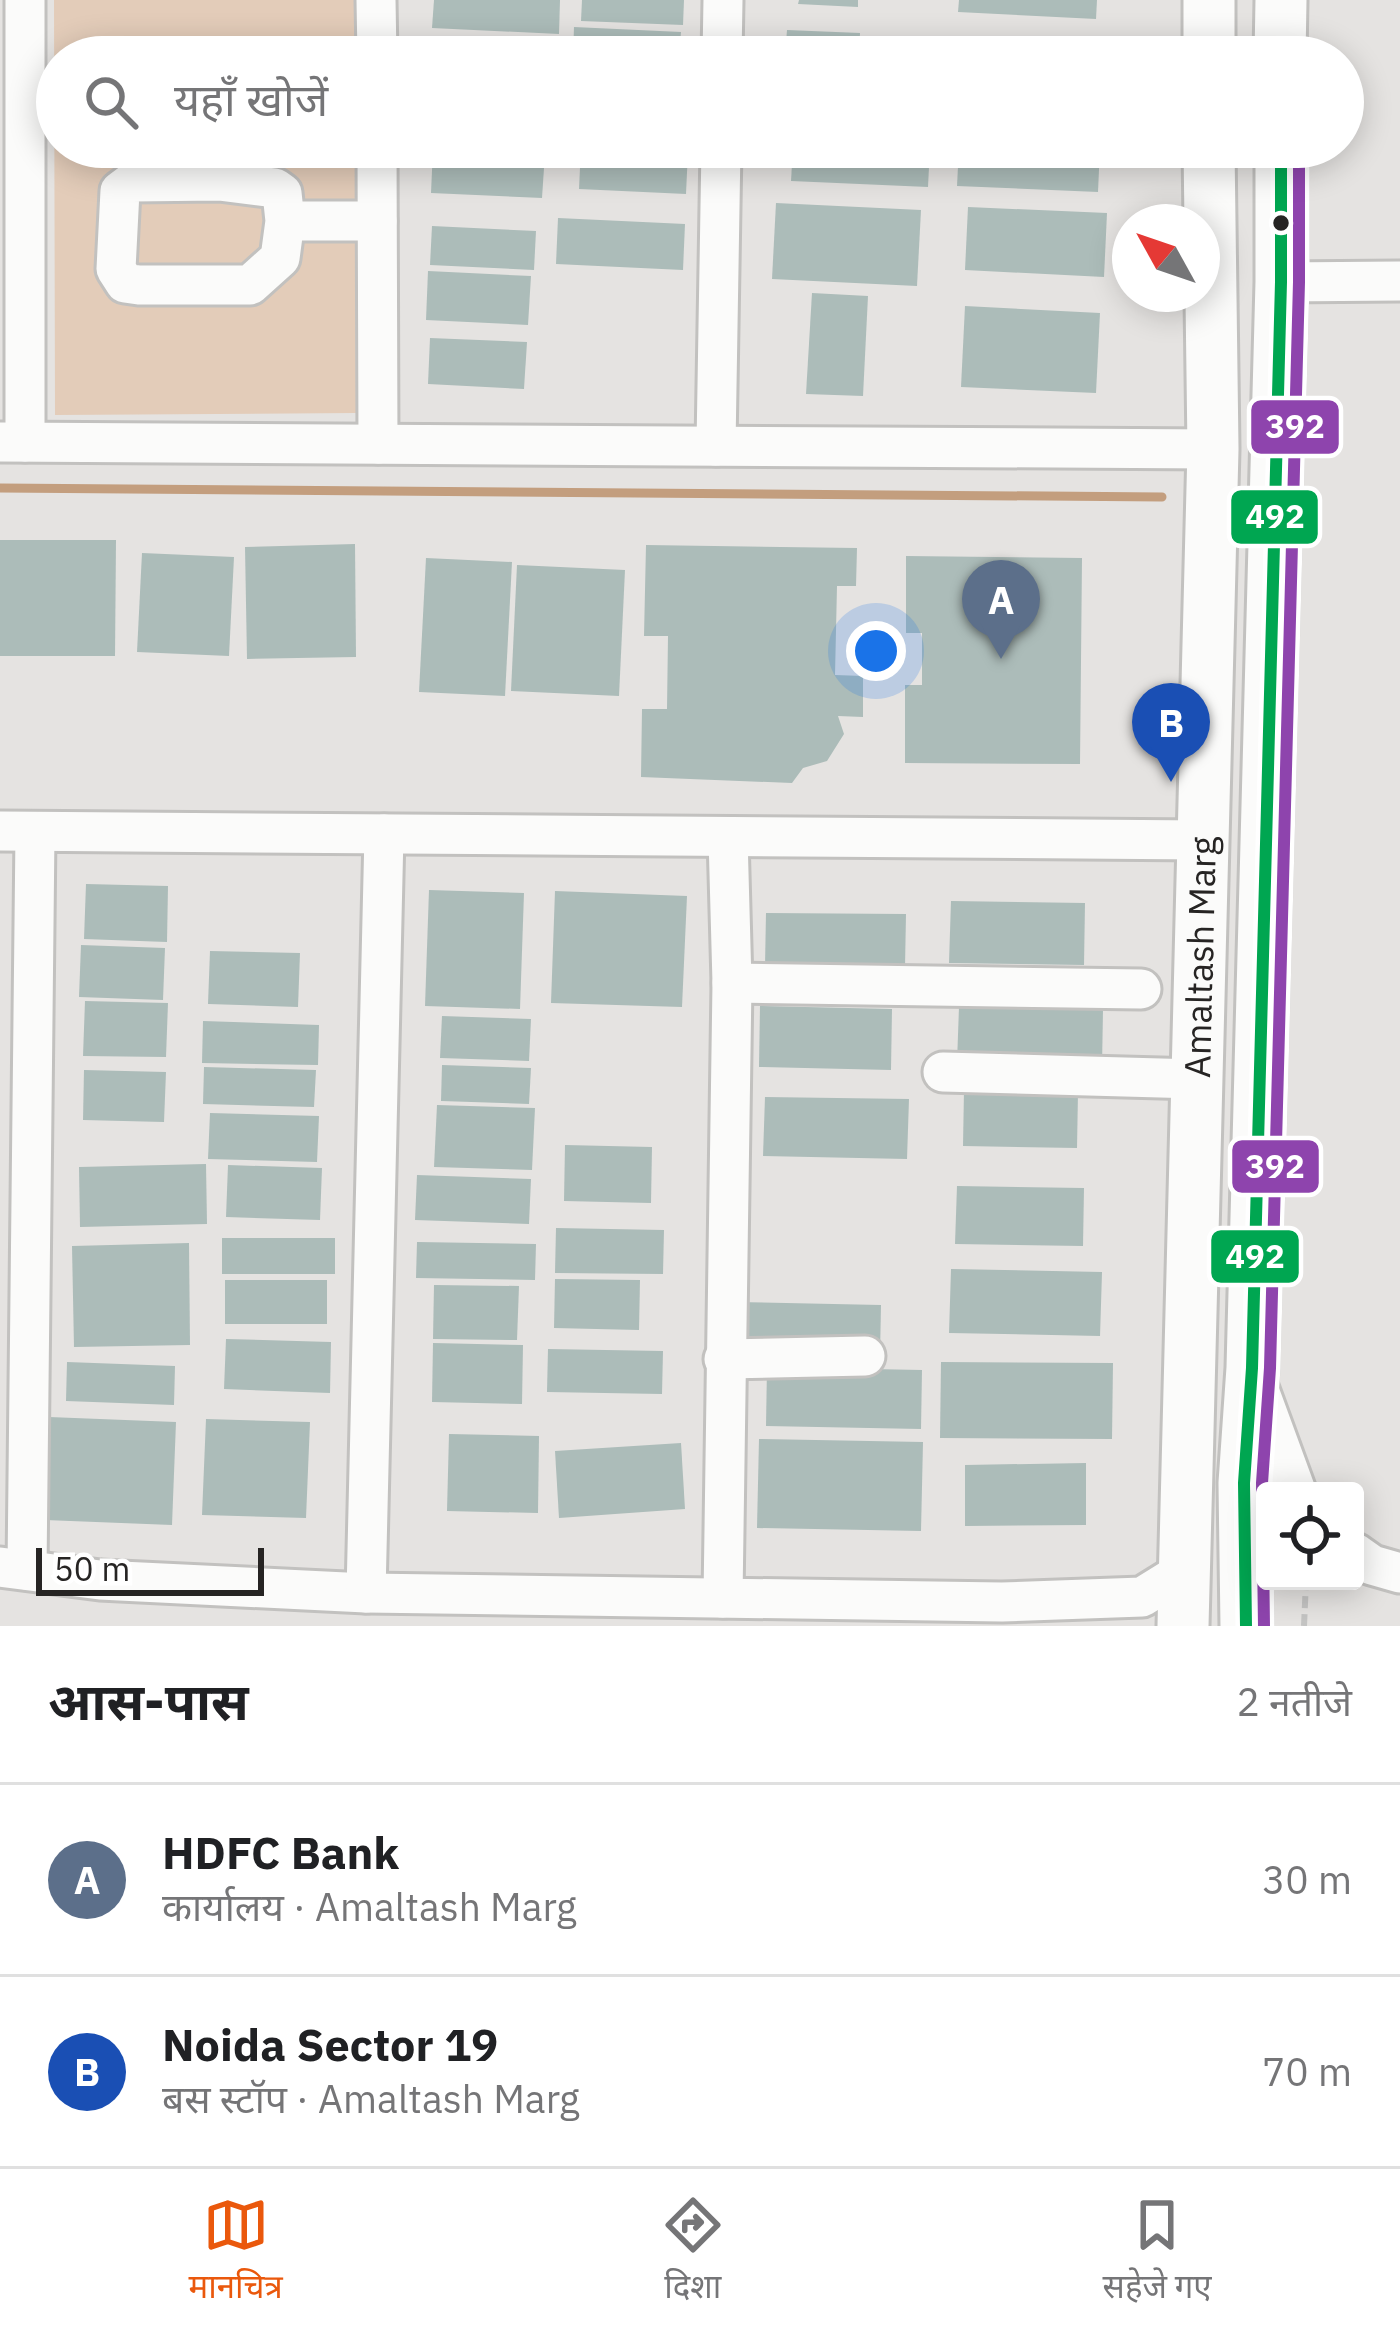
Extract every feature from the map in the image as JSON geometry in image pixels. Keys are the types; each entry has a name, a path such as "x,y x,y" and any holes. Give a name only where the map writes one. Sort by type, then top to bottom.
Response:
{"main road":[{"path":"1209,0 1209,36"},
{"path":"1280,36 1281,0"},
{"name":"Amaltash Marg","path":"1173,1604 1197,1078 1213,449 1243,168"},
{"name":"Amaltash Marg","path":"1246,1626 1244,1484 1252,1368 1281,282 1248,168"}],"street":[{"path":"25,0 13,442 1213,449"},
{"path":"376,0 376,36"},
{"path":"722,36 723,0"},
{"path":"377,168 378,444"},
{"path":"716,446 721,168"},
{"path":"132,182 219,182 275,188 285,200 285,221 280,257 250,285 139,285 125,283 116,269 120,191 132,182"},
{"path":"285,221 377,221"},
{"path":"1281,282 1400,281"},
{"path":"1173,1604 366,1593 100,1580 14,1568 18,831 1203,840"},
{"path":"366,1593 384,834"},
{"path":"723,1598 732,983 728,837"},
{"path":"732,983 1141,989"},
{"path":"943,1072 1197,1078"},
{"path":"724,1359 865,1356"},
{"path":"1252,1368 1293,1482"},
{"path":"1364,1559 1400,1573"}],"path":[{"path":"1304,1626 1306,1590"}],"shaded area":[{"path":"54,0 355,0 355,36 54,36"},
{"path":"54,168 355,168 356,413 55,415"}],"building":[{"path":"434,0 560,0 559,34 432,28"},
{"path":"582,0 684,0 683,25 581,21"},
{"path":"799,0 858,0 858,7 798,4"},
{"path":"959,0 1097,0 1096,19 958,12"},
{"path":"574,27 681,32 681,36 574,36"},
{"path":"787,30 860,33 860,36 787,36"},
{"path":"432,168 544,168 542,198 431,193"},
{"path":"580,168 687,168 686,194 579,189"},
{"path":"792,168 929,168 928,187 791,181"},
{"path":"958,168 1099,168 1098,192 957,186"},
{"path":"776,203 921,210 917,286 772,279"},
{"path":"968,207 1107,213 1104,277 965,270"},
{"path":"558,218 685,224 683,270 556,264"},
{"path":"432,226 536,231 534,270 430,265"},
{"path":"428,271 531,276 528,325 426,320"},
{"path":"812,293 868,296 863,396 806,394"},
{"path":"965,306 1100,313 1096,393 961,387"},
{"path":"430,338 527,342 524,389 428,384"},
{"path":"0,540 116,540 115,656 0,656"},
{"path":"355,544 356,657 247,659 245,547"},
{"path":"646,545 857,548 856,586 837,586 835,675 863,676 863,717 838,716 844,734 827,761 803,768 792,783 641,777 642,709 667,709 668,636 644,636"},
{"path":"142,553 234,557 229,656 137,652"},
{"path":"906,556 1082,558 1080,764 905,763 905,685 922,685 922,633 906,633"},
{"path":"426,558 512,562 505,696 419,692"},
{"path":"517,565 625,570 619,696 511,691"},
{"path":"86,884 168,886 167,942 84,939"},
{"path":"429,890 524,893 520,1009 425,1006"},
{"path":"555,891 687,896 682,1007 551,1003"},
{"path":"951,901 1085,903 1084,965 949,963"},
{"path":"766,913 906,914 905,967 765,966"},
{"path":"81,945 165,948 163,1000 79,997"},
{"path":"210,951 300,953 298,1007 208,1004"},
{"path":"85,1001 168,1003 166,1057 83,1056"},
{"path":"760,1006 892,1009 891,1070 759,1067"},
{"path":"959,1007 1103,1010 1102,1066 957,1063"},
{"path":"442,1016 531,1019 529,1061 440,1058"},
{"path":"203,1021 319,1025 318,1065 202,1063"},
{"path":"442,1065 531,1068 529,1104 441,1101"},
{"path":"204,1067 316,1070 314,1107 203,1104"},
{"path":"84,1070 166,1072 164,1122 83,1120"},
{"path":"964,1090 1078,1092 1077,1148 963,1146"},
{"path":"765,1097 909,1099 907,1159 763,1156"},
{"path":"437,1105 535,1108 532,1170 434,1167"},
{"path":"210,1113 319,1116 317,1162 208,1159"},
{"path":"565,1145 652,1147 651,1203 564,1201"},
{"path":"206,1164 207,1224 80,1227 79,1167"},
{"path":"228,1165 322,1168 320,1220 226,1217"},
{"path":"417,1175 531,1179 529,1224 415,1220"},
{"path":"957,1186 1084,1188 1083,1246 955,1244"},
{"path":"556,1228 664,1230 663,1274 555,1273"},
{"path":"222,1238 335,1238 335,1274 222,1274"},
{"path":"417,1242 536,1244 535,1280 416,1278"},
{"path":"189,1243 190,1345 74,1347 72,1246"},
{"path":"951,1269 1102,1272 1100,1336 949,1333"},
{"path":"555,1279 640,1280 639,1330 554,1328"},
{"path":"225,1280 327,1280 327,1324 225,1324"},
{"path":"434,1285 519,1286 517,1340 433,1339"},
{"path":"735,1302 881,1305 880,1355 734,1352"},
{"path":"226,1339 331,1342 330,1393 224,1389"},
{"path":"433,1343 523,1345 522,1404 432,1402"},
{"path":"548,1349 663,1351 662,1394 547,1392"},
{"path":"67,1362 175,1366 174,1405 66,1401"},
{"path":"941,1362 1113,1363 1112,1439 940,1438"},
{"path":"767,1367 922,1370 921,1429 766,1426"},
{"path":"49,1417 176,1422 172,1525 45,1520"},
{"path":"206,1419 310,1422 306,1518 202,1515"},
{"path":"449,1434 539,1436 538,1513 447,1511"},
{"path":"759,1439 923,1442 921,1531 757,1528"},
{"path":"681,1443 685,1509 559,1518 555,1451"},
{"path":"1086,1463 1086,1525 965,1526 965,1465"}],"waterway":[{"path":"0,488 1162,497"}],"transit line":[{"name":"492","path":"1246,1626 1244,1483 1252,1368 1281,168"},
{"name":"392","path":"1264,1626 1262,1483 1270,1368 1299,168"}],"place":[{"name":"HDFC Bank","path":"1001,659"},
{"name":"Noida Sector 19","path":"1171,782"}]}
